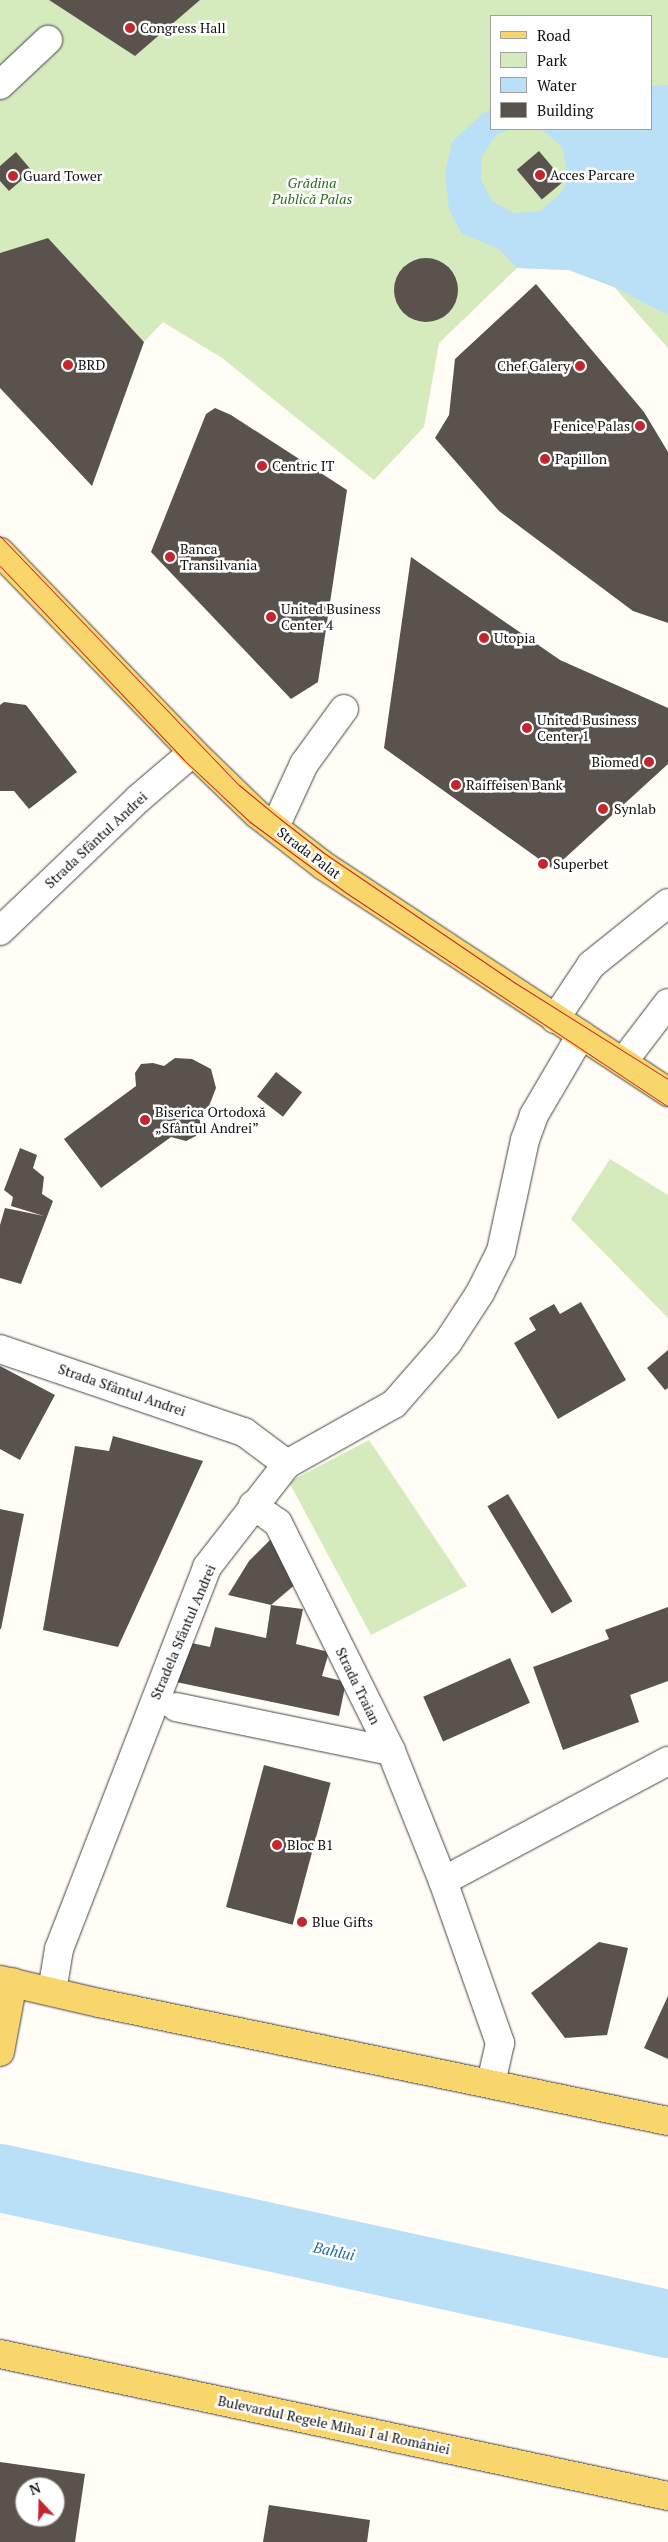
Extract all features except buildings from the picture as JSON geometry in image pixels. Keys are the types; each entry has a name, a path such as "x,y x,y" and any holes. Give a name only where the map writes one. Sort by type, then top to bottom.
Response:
{"main road":[{"name":"Strada Palat","path":"0,552 193,752 257,814 324,866 668,1092"},
{"path":"1,2050 6,1981 668,2121"},
{"name":"Bulevardul Regele Mihai I al României","path":"0,2354 668,2496"}],"street":[{"path":"0,85 48,40"},
{"path":"275,827 304,764 344,709"},
{"name":"Strada Sfântul Andrei","path":"0,931 138,799 193,752"},
{"path":"555,1019 591,965 668,903"},
{"path":"623,1062 668,1003"},
{"name":"Stradela Sfântul Andrei","path":"52,1991 59,1949 207,1567 252,1506 287,1464 394,1404 448,1342 480,1293 501,1251 525,1140 534,1115 581,1035"},
{"name":"Strada Sfântul Andrei","path":"0,1349 244,1432 287,1464"},
{"name":"Strada Traian","path":"252,1506 278,1523 391,1751 442,1881 500,2043 491,2083"},
{"path":"176,1708 391,1751"},
{"path":"442,1881 668,1761"}],"green space":[{"name":"Grădina Publică Palas","path":"0,0 49,0 135,56 200,0 668,0 668,348 614,287 569,270 517,268 439,343 424,427 374,480 222,358 163,322 144,342 48,238 0,253"},
{"path":"610,1159 668,1195 668,1318 571,1219"},
{"path":"369,1440 467,1586 371,1635 289,1482"}],"water":[{"path":"668,85 668,315 614,287 569,270 517,268 499,249 462,234 449,210 445,174 452,142 482,114 490,109 490,130 509,130 496,135 482,156 481,180 493,202 515,213 540,211 559,195 566,184 567,172 562,147 544,131 539,130 653,130 653,86"}],"waterway":[{"name":"Bahlui","path":"0,2178 668,2324"}],"tram line":[{"path":"0,536 239,785 279,818 324,853 517,984 668,1079"},
{"path":"0,566 184,760 250,822 345,892 668,1107"}],"place":[{"name":"Congress Hall","path":"130,28"},
{"name":"Acces Parcare","path":"540,175"},
{"name":"Guard Tower","path":"13,176"},
{"name":"BRD","path":"68,365"},
{"name":"Chef Galery","path":"580,366"},
{"name":"Fenice Palas","path":"640,426"},
{"name":"Papillon","path":"545,459"},
{"name":"Centric IT","path":"262,466"},
{"name":"Banca Transilvania","path":"170,557"},
{"name":"United Business Center 4","path":"271,617"},
{"name":"Utopia","path":"484,638"},
{"name":"United Business Center 1","path":"527,728"},
{"name":"Biomed","path":"649,762"},
{"name":"Raiffeisen Bank","path":"456,785"},
{"name":"Synlab","path":"603,809"},
{"name":"Superbet","path":"543,864"},
{"name":"Biserica Ortodoxă „Sfântul Andrei”","path":"145,1120"},
{"name":"Bloc B1","path":"277,1845"},
{"name":"Blue Gifts","path":"302,1922"}]}
